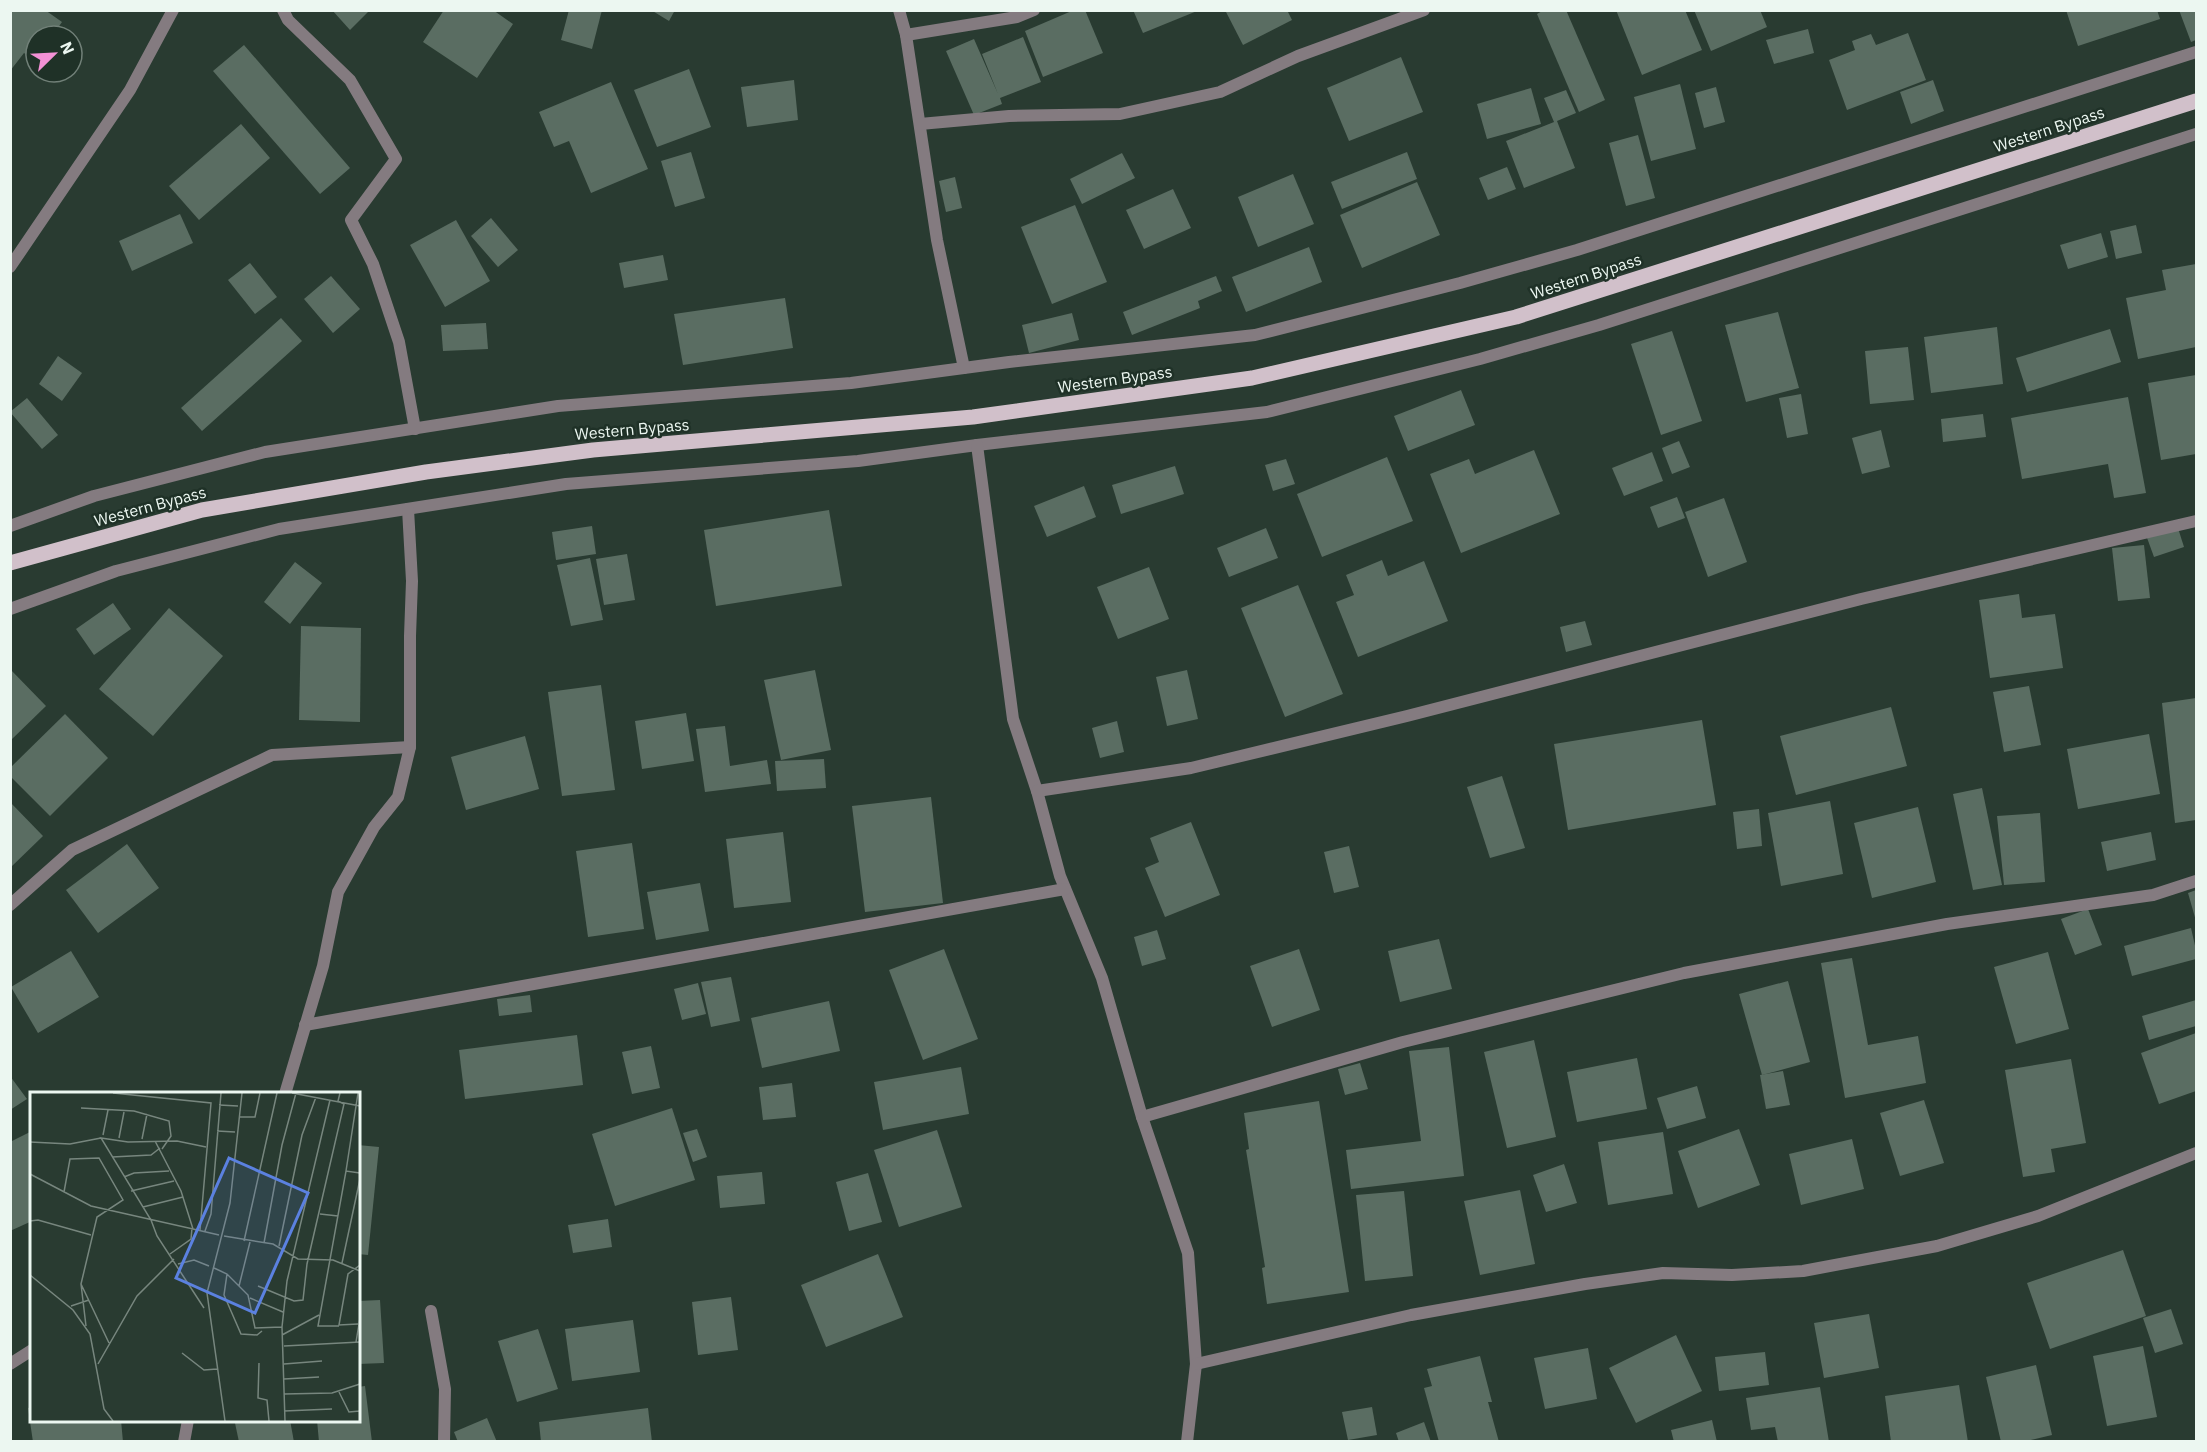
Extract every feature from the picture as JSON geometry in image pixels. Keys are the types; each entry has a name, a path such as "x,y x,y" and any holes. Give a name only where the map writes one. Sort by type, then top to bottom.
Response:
{"main road":[{"name":"Western Bypass","path":"10,562 201,510 426,472 593,450 973,417 1252,378 1516,317 2196,101"}],"street":[{"path":"10,267 130,90 173,10"},
{"path":"283,10 288,20 350,80 396,159 351,220 373,264 399,342 415,429"},
{"path":"899,10 906,35 938,240 964,368"},
{"path":"906,35 1017,17 1034,10"},
{"path":"920,124 1010,116 1120,114 1220,92 1298,56 1424,10"},
{"path":"10,526 94,496 265,452 558,406 851,383 964,368 1255,336 1577,250 2196,52"},
{"path":"10,609 116,571 279,529 566,484 858,460 1267,412 1480,359 1599,325 2196,134"},
{"path":"977,445 1013,719 1037,791 1065,889 1102,978 1142,1117 1188,1253 1196,1364 1187,1442"},
{"path":"286,1092 323,966 338,892 374,827 398,797 410,747 412,581 408,509"},
{"path":"1037,791 1191,768 1407,716 1861,599 2196,521"},
{"path":"10,905 72,850 272,755 410,747"},
{"path":"1142,1117 1403,1041 1684,973 1947,924 2153,895 2196,881"},
{"path":"306,1025 1065,889"},
{"path":"1196,1364 1411,1315 1585,1284 1663,1273 1732,1275 1803,1271 1937,1246 2038,1216 2196,1153"},
{"path":"431,1311 445,1389 444,1442"},
{"path":"10,1364 30,1351"},
{"path":"184,1442 188,1422"}],"building":[{"path":"10,10 45,10 62,22 61,24 24,24 24,53 10,71"},
{"path":"332,10 370,10 350,30"},
{"path":"444,10 493,10 513,24 477,78 423,42"},
{"path":"569,10 602,10 592,49 561,40"},
{"path":"651,10 675,10 669,21"},
{"path":"1074,10 1085,10 1103,53 1043,77 1025,31"},
{"path":"1133,10 1197,10 1197,11 1143,33"},
{"path":"1225,10 1287,10 1292,20 1243,45"},
{"path":"1544,10 1566,10 1605,100 1579,112 1537,14"},
{"path":"1616,10 1685,10 1702,50 1642,75"},
{"path":"1694,10 1760,10 1767,27 1711,51"},
{"path":"2066,10 2157,10 2160,19 2078,46"},
{"path":"2179,10 2196,10 2196,40 2191,42"},
{"path":"1808,29 1814,53 1774,64 1766,40"},
{"path":"1908,33 1926,80 1847,110 1829,60 1855,50 1852,41 1871,34 1876,45"},
{"path":"1023,37 1041,82 1000,98 1002,104 974,115 946,51 974,39 998,94 982,54"},
{"path":"244,45 350,168 320,194 213,71"},
{"path":"1401,57 1423,112 1349,141 1327,88"},
{"path":"689,69 711,127 657,147 634,90"},
{"path":"794,80 798,120 747,127 741,87"},
{"path":"1933,80 1944,111 1911,124 1900,92"},
{"path":"611,82 648,169 591,193 569,141 554,147 539,112"},
{"path":"1680,84 1696,149 1651,161 1634,97"},
{"path":"1716,87 1725,122 1704,128 1695,93"},
{"path":"1531,88 1541,124 1487,139 1477,104"},
{"path":"1566,90 1576,113 1557,121 1575,168 1524,188 1506,141 1554,122 1544,98"},
{"path":"241,124 270,158 199,220 169,186"},
{"path":"1638,135 1655,198 1626,206 1609,143"},
{"path":"691,152 705,198 675,207 661,161"},
{"path":"1407,152 1417,179 1342,209 1331,182"},
{"path":"1122,153 1135,178 1082,204 1070,179"},
{"path":"1507,167 1516,189 1488,200 1479,178"},
{"path":"1293,174 1314,224 1258,247 1238,197"},
{"path":"955,177 962,208 946,212 939,181"},
{"path":"1417,182 1440,235 1362,268 1340,215"},
{"path":"1173,189 1191,228 1144,249 1126,210"},
{"path":"1075,205 1107,282 1052,304 1021,227"},
{"path":"180,214 193,243 132,271 119,241"},
{"path":"491,218 518,250 498,267 471,236"},
{"path":"456,220 490,281 445,307 410,245"},
{"path":"2136,225 2142,253 2116,259 2110,231"},
{"path":"2101,233 2108,257 2068,269 2060,245"},
{"path":"1309,247 1322,282 1246,312 1232,277"},
{"path":"663,255 668,280 624,288 619,263"},
{"path":"250,263 277,297 255,314 228,280"},
{"path":"2196,264 2196,347 2138,359 2126,298 2166,290 2162,270"},
{"path":"331,276 360,309 333,333 304,299"},
{"path":"1216,276 1222,291 1198,301 1200,308 1132,335 1123,312"},
{"path":"785,298 793,348 683,365 674,314"},
{"path":"1778,312 1799,388 1746,402 1725,325"},
{"path":"1072,313 1079,340 1029,353 1022,325"},
{"path":"281,318 302,341 202,431 181,408"},
{"path":"486,323 488,349 443,351 441,325"},
{"path":"1997,327 2003,384 1931,393 1924,337"},
{"path":"2110,329 2121,362 2027,392 2016,358"},
{"path":"1672,331 1702,421 1661,435 1631,344"},
{"path":"1908,347 1914,400 1870,404 1865,351"},
{"path":"58,356 82,373 62,401 39,384"},
{"path":"2196,375 2196,454 2161,460 2148,383"},
{"path":"1461,390 1475,425 1408,451 1394,416"},
{"path":"1801,394 1808,434 1787,438 1779,398"},
{"path":"2128,397 2146,493 2114,498 2108,464 2022,479 2011,418"},
{"path":"27,398 58,435 42,449 10,412"},
{"path":"1983,414 1986,437 1943,442 1941,419"},
{"path":"1881,430 1890,467 1862,474 1852,438"},
{"path":"1679,441 1690,467 1672,474 1662,448"},
{"path":"1534,450 1560,514 1461,553 1430,474 1469,459 1475,474"},
{"path":"1652,452 1663,481 1624,496 1612,468"},
{"path":"1387,457 1413,521 1322,557 1297,494"},
{"path":"1286,459 1295,484 1273,491 1265,465"},
{"path":"1175,466 1184,494 1121,514 1112,485"},
{"path":"1084,486 1096,517 1047,537 1034,506"},
{"path":"1677,497 1685,518 1658,528 1650,507"},
{"path":"1724,498 1747,562 1708,577 1685,512"},
{"path":"829,510 842,586 716,606 704,530"},
{"path":"2177,525 2184,547 2154,557 2146,535"},
{"path":"592,526 596,554 556,560 552,532"},
{"path":"1266,528 1278,558 1229,577 1217,548"},
{"path":"2144,545 2150,598 2118,601 2112,548"},
{"path":"627,554 635,600 604,605 596,559"},
{"path":"590,558 603,620 571,626 557,565"},
{"path":"1382,560 1388,576 1424,561 1448,621 1358,657 1336,602 1354,595 1346,575"},
{"path":"295,562 322,583 290,624 264,602"},
{"path":"1149,567 1169,619 1118,639 1097,587"},
{"path":"1298,585 1343,694 1285,717 1241,608"},
{"path":"2019,594 2022,618 2055,614 2063,668 1990,678 1979,600"},
{"path":"113,603 131,629 94,655 76,629"},
{"path":"169,608 223,656 153,736 99,689"},
{"path":"1585,621 1592,645 1566,652 1560,627"},
{"path":"301,626 361,628 360,722 299,720"},
{"path":"10,669 46,706 10,741"},
{"path":"815,670 831,750 781,760 764,680"},
{"path":"1187,670 1198,719 1167,726 1156,677"},
{"path":"601,685 615,790 562,796 548,692"},
{"path":"2029,686 2041,745 2004,752 1993,692"},
{"path":"2196,698 2196,820 2175,823 2162,703"},
{"path":"1891,707 1907,766 1796,795 1780,736"},
{"path":"686,713 694,761 642,769 635,721"},
{"path":"65,714 108,758 50,816 10,776 10,768"},
{"path":"1702,720 1716,805 1568,830 1554,744"},
{"path":"1117,721 1124,752 1100,758 1092,728"},
{"path":"725,726 730,766 767,760 771,784 705,792 696,729"},
{"path":"2149,734 2160,794 2078,809 2067,749"},
{"path":"525,736 539,789 466,810 451,757"},
{"path":"824,759 826,788 777,791 775,761"},
{"path":"1502,776 1525,848 1490,858 1467,787"},
{"path":"1982,788 2002,885 1973,890 1953,794"},
{"path":"931,797 943,903 865,912 852,806"},
{"path":"1830,801 1843,874 1781,886 1768,813"},
{"path":"10,802 43,836 10,868"},
{"path":"1918,807 1936,882 1872,898 1854,823"},
{"path":"1759,809 1762,846 1737,849 1733,812"},
{"path":"2040,813 2045,882 2004,885 1997,816"},
{"path":"1191,822 1220,895 1165,917 1145,868 1159,862 1150,838"},
{"path":"783,832 791,902 734,908 726,839"},
{"path":"2151,832 2156,860 2107,871 2101,842"},
{"path":"632,843 644,929 588,937 576,851"},
{"path":"127,844 159,888 98,933 66,890"},
{"path":"1349,846 1359,887 1334,893 1324,852"},
{"path":"700,883 709,931 656,940 647,892"},
{"path":"2196,890 2196,921 2188,893"},
{"path":"2088,909 2102,945 2075,955 2061,919"},
{"path":"2191,928 2196,959 2132,976 2124,946"},
{"path":"1157,930 1166,959 1142,966 1134,937"},
{"path":"1439,939 1452,989 1400,1002 1388,951"},
{"path":"944,949 978,1039 923,1060 889,970"},
{"path":"1299,949 1320,1010 1272,1027 1250,966"},
{"path":"71,951 99,997 38,1033 11,987"},
{"path":"2048,952 2069,1029 2016,1044 1994,967"},
{"path":"1852,958 1868,1045 1918,1036 1926,1083 1845,1098 1821,963"},
{"path":"731,977 740,1021 711,1027 701,982"},
{"path":"1788,981 1810,1062 1762,1075 1739,994"},
{"path":"698,983 706,1014 682,1020 674,989"},
{"path":"530,995 532,1012 499,1016 497,999"},
{"path":"2196,1000 2196,1026 2149,1040 2142,1016"},
{"path":"829,1001 840,1051 762,1068 751,1018"},
{"path":"2196,1033 2196,1091 2159,1104 2141,1053"},
{"path":"577,1035 583,1085 465,1099 459,1050"},
{"path":"1534,1040 1556,1137 1507,1148 1484,1052"},
{"path":"651,1046 660,1088 632,1094 622,1052"},
{"path":"1449,1047 1464,1176 1351,1189 1346,1150 1421,1141 1409,1051"},
{"path":"1637,1058 1647,1109 1577,1122 1567,1072"},
{"path":"2071,1059 2086,1143 2051,1149 2055,1172 2023,1177 2005,1070"},
{"path":"1360,1063 1368,1089 1345,1095 1338,1069"},
{"path":"961,1067 969,1114 883,1130 874,1082"},
{"path":"1783,1071 1790,1105 1766,1109 1760,1075"},
{"path":"10,1076 27,1099 10,1110"},
{"path":"792,1083 796,1117 763,1120 759,1087"},
{"path":"1697,1086 1706,1118 1667,1129 1657,1098"},
{"path":"1924,1100 1944,1163 1900,1176 1880,1113"},
{"path":"1319,1101 1349,1292 1267,1304 1262,1268 1265,1267 1246,1150 1249,1149 1244,1113"},
{"path":"672,1108 695,1180 615,1206 592,1134"},
{"path":"697,1129 707,1157 693,1162 683,1133"},
{"path":"1739,1129 1760,1185 1698,1208 1678,1151"},
{"path":"937,1130 962,1207 899,1227 874,1150"},
{"path":"30,1132 30,1222 10,1231 10,1142"},
{"path":"1663,1132 1673,1194 1608,1205 1598,1142"},
{"path":"1852,1139 1864,1189 1801,1205 1789,1154"},
{"path":"360,1145 379,1147 368,1255 360,1254"},
{"path":"1564,1164 1577,1203 1546,1212 1533,1175"},
{"path":"762,1172 765,1204 720,1208 717,1176"},
{"path":"868,1173 882,1222 849,1231 836,1182"},
{"path":"1520,1190 1535,1264 1480,1275 1464,1201"},
{"path":"1404,1191 1413,1276 1365,1281 1356,1195"},
{"path":"608,1219 612,1247 573,1253 568,1225"},
{"path":"2123,1250 2146,1316 2050,1349 2027,1283"},
{"path":"878,1254 903,1317 826,1347 801,1285"},
{"path":"731,1297 738,1350 698,1355 692,1302"},
{"path":"380,1300 384,1363 360,1364 360,1301"},
{"path":"2171,1309 2183,1344 2155,1353 2143,1318"},
{"path":"1869,1314 1879,1368 1824,1378 1814,1323"},
{"path":"633,1320 640,1372 572,1381 565,1329"},
{"path":"538,1329 558,1389 517,1402 498,1341"},
{"path":"1676,1335 1702,1391 1636,1423 1609,1368"},
{"path":"2143,1346 2157,1417 2107,1426 2093,1356"},
{"path":"1588,1348 1597,1399 1545,1409 1534,1358"},
{"path":"1765,1352 1769,1385 1719,1391 1715,1357"},
{"path":"1480,1356 1492,1402 1488,1402 1499,1442 1439,1442 1424,1388 1432,1386 1427,1369"},
{"path":"2036,1365 2052,1435 2022,1442 2001,1442 1986,1377"},
{"path":"1959,1385 1968,1442 1891,1442 1885,1396"},
{"path":"365,1386 372,1442 319,1442 317,1422 360,1422 360,1387"},
{"path":"1820,1387 1829,1442 1778,1442 1775,1427 1751,1430 1746,1398"},
{"path":"1372,1407 1377,1435 1348,1440 1342,1412"},
{"path":"648,1408 652,1442 541,1442 539,1422"},
{"path":"487,1418 497,1442 458,1442 454,1432"},
{"path":"1712,1420 1717,1442 1674,1442 1671,1430"},
{"path":"30,1422 121,1422 123,1442 33,1442"},
{"path":"290,1422 294,1442 239,1442 235,1423"},
{"path":"1424,1422 1431,1442 1399,1442 1396,1433"}]}
